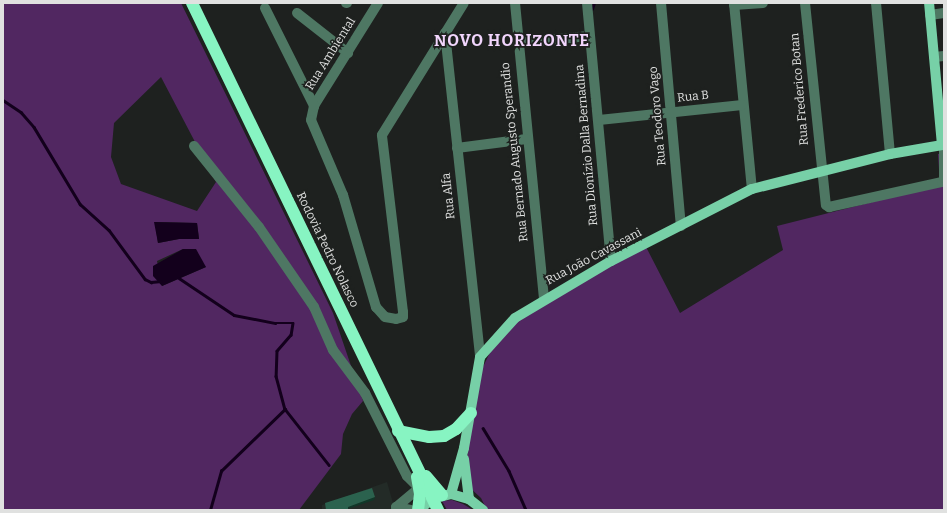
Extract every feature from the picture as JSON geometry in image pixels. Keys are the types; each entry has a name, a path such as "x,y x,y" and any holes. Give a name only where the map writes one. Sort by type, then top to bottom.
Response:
{"highway":[{"name":"Rodovia Pedro Nolasco","path":"192,3 414,464 442,496 438,510"},
{"path":"398,430 429,437 444,436 456,429 471,413"},
{"path":"414,464 419,488 419,510"}],"main road":[{"path":"929,3 930,15 939,57 943,145"},
{"name":"Rua João Cavassani","path":"464,448 480,357 505,326 544,299 611,261 752,189 890,154 943,145"},
{"path":"419,510 442,496 464,448"},
{"path":"464,448 464,475 469,499"},
{"path":"442,496 469,499 483,510"}],"street":[{"name":"Rua Ambiental","path":"378,3 314,106 311,120 343,195 376,307 385,316 393,319 402,317 403,312 382,135 445,33"},
{"path":"445,33 464,3"},
{"name":"Rua Bernado Augusto Sperandio","path":"515,3 517,43 526,139 544,299"},
{"name":"Rua Dionízio Dalla Bernadina","path":"587,3 611,261"},
{"name":"Rua Teodoro Vago","path":"661,3 681,226"},
{"path":"752,189 742,105 734,4 763,3"},
{"name":"Rua Frederico Botan","path":"805,3 821,172"},
{"path":"876,3 890,154"},
{"path":"265,8 314,106"},
{"path":"297,12 348,53"},
{"path":"930,15 944,13"},
{"name":"Rua Alfa","path":"445,33 480,357"},
{"path":"517,43 589,36"},
{"name":"Rua B","path":"599,120 742,105"},
{"path":"457,148 526,139"},
{"path":"821,172 826,204 829,207 942,182 944,178 943,145"},
{"path":"194,146 279,254 314,307 333,350 365,393 407,476 419,488 396,507 411,510"}],"shaded area":[{"path":"3,3 181,3 333,313 363,401 352,414 343,434 341,454 299,510 3,510","holes":["161,77 216,182 197,211 121,184 111,157 114,123","155,222 197,223 199,239 179,239 158,243","183,249 206,267 162,286 157,261"]},
{"path":"944,153 944,510 487,510 481,498 469,487 465,468 481,371 495,342 511,323 644,243 680,313 783,250 777,226 940,185 938,154"},
{"path":"154,222 197,223 199,239 179,239 158,243"},
{"path":"183,249 196,249 206,267 162,286 153,276 153,266"},
{"path":"387,482 395,510 322,510 322,505"},
{"path":"452,500 473,510 447,510 442,501"}],"building":[{"path":"372,488 375,497 348,507 348,510 326,510 325,503"}],"waterway":[{"path":"592,9 594,3"},
{"path":"3,100 21,112 34,127 80,204 109,230 145,279 151,282 161,281"},
{"path":"179,278 234,315 275,323 293,323 291,335 277,351 276,376 285,409 329,465"},
{"path":"210,510 221,471 285,409"},
{"path":"483,428 509,471 526,510"}],"district":[{"name":"NOVO HORIZONTE","path":"512,41"}]}
